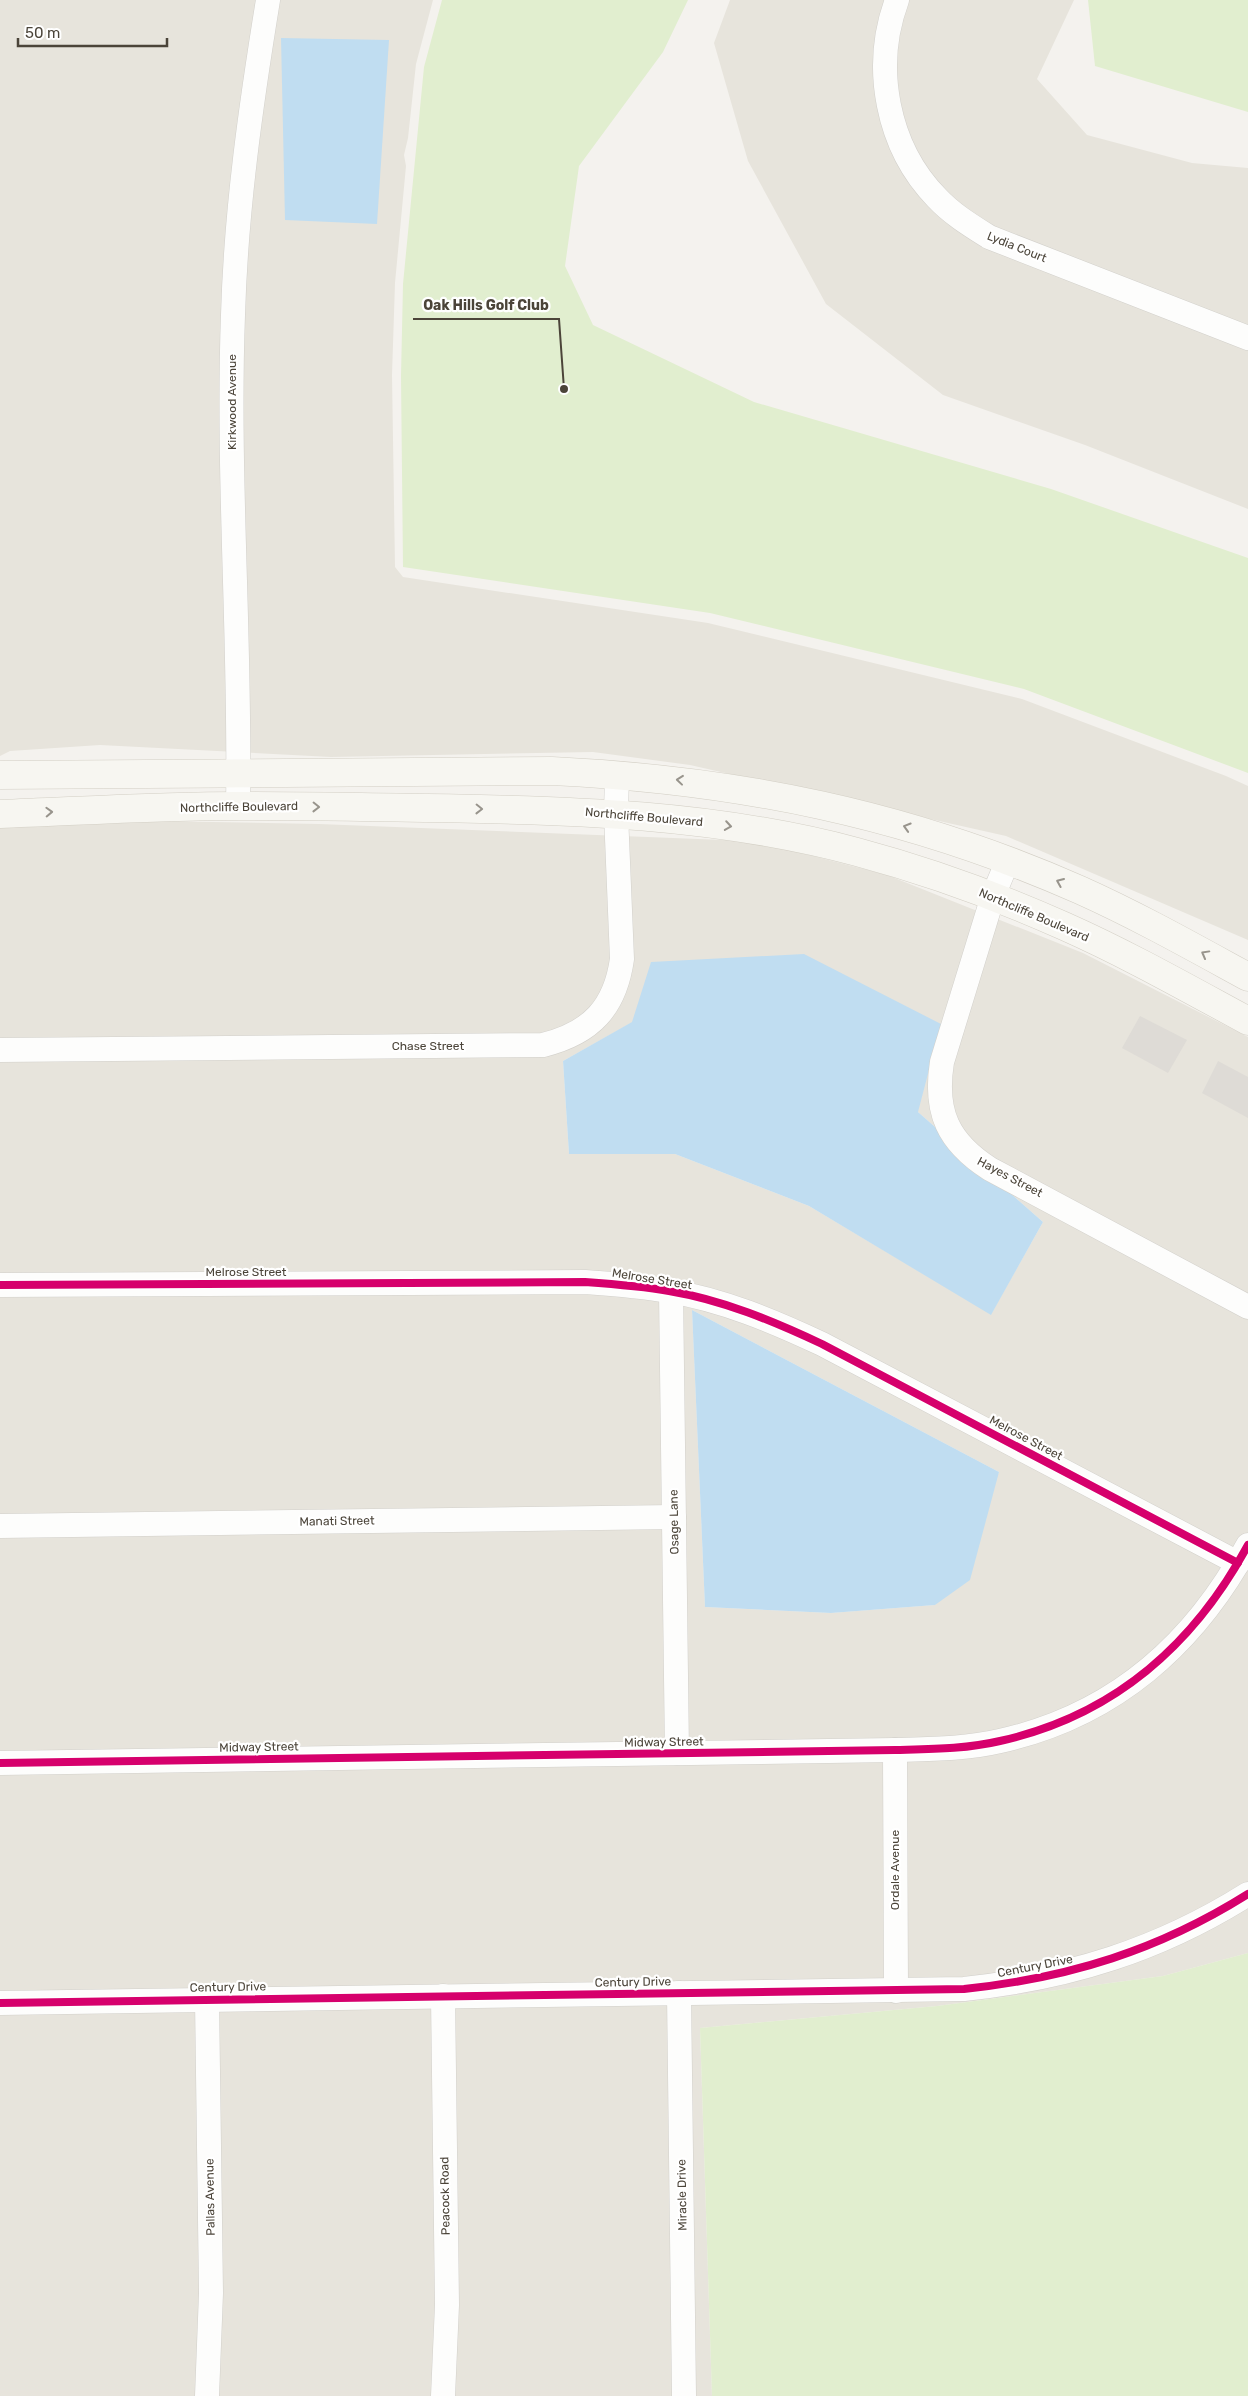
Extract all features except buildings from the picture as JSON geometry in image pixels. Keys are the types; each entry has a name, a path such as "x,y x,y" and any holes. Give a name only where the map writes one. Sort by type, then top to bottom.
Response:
{"main road":[{"path":"0,775 552,771 618,774 698,782 784,796 866,814 949,839 1008,860 1081,890 1148,923 1248,977"},
{"name":"Northcliffe Boulevard","path":"0,814 238,806 551,810 693,820 777,834 856,852 937,876 994,896 1065,926 1130,957 1248,1021"}],"street":[{"name":"Kirkwood Avenue","path":"238,806 231,419 232,314 241,192 252,97 268,0"},
{"name":"Lydia Court","path":"897,0 890,23 885,56 886,88 890,112 902,147 918,176 937,198 961,220 989,237 1248,338"},
{"name":"Chase Street","path":"0,1050 543,1045 564,1040 584,1030 602,1012 614,994 620,977 622,959 616,814 618,774"},
{"name":"Hayes Street","path":"1008,860 994,896 940,1069 940,1102 946,1123 957,1141 972,1157 990,1169 1248,1307"},
{"name":"Melrose Street","path":"0,1285 585,1282 671,1291 724,1304 776,1322 1243,1554"},
{"name":"Osage Lane","path":"671,1291 677,1752"},
{"name":"Manati Street","path":"0,1526 674,1517"},
{"name":"Midway Street","path":"0,1763 895,1750 957,1748 1000,1742 1035,1732 1067,1719 1110,1697 1146,1672 1179,1643 1210,1608 1243,1554"},
{"name":"Ordale Avenue","path":"895,1750 896,1991"},
{"name":"Century Drive","path":"0,2003 964,1989 1015,1983 1072,1972 1128,1954 1174,1935 1220,1912 1248,1894"},
{"name":"Miracle Drive","path":"680,1993 684,2396"},
{"name":"Peacock Road","path":"443,2396 447,2305 444,1996"},
{"name":"Pallas Avenue","path":"207,1999 211,2293 207,2396"}],"shaded area":[{"path":"0,0 433,0 416,64 408,138 404,155 406,166 395,283 392,375 395,567 403,577 708,623 1022,699 1226,776 1248,786 1248,940 1006,836 690,765 593,752 331,757 100,745 10,751 0,756"},
{"path":"730,0 1074,0 1037,79 1087,135 1192,163 1248,168 1248,509 1085,445 943,395 826,304 748,161 714,43"},
{"path":"154,821 319,824 749,841 887,875 1083,953 1248,1037 1248,1953 1163,1976 937,2006 700,2028 712,2396 0,2396 0,825","holes":["633,1022 918,1112 1043,1222 991,1314 809,1206 675,1154 569,1154 563,1061","692,1310 999,1472 935,1605 831,1613 705,1607"]}],"green space":[{"path":"442,0 688,0 663,52 579,166 565,266 593,325 754,402 1051,489 1248,558 1248,773 1024,689 710,613 403,567 401,376 403,284 424,67"},
{"path":"1088,0 1248,0 1248,112 1095,66"},
{"path":"1248,1953 1248,2396 712,2396 700,2028 937,2006 1163,1976"}],"water":[{"path":"281,38 389,40 377,224 285,220"},
{"path":"804,954 941,1024 918,1112 1043,1222 991,1315 809,1206 675,1154 569,1154 563,1061 632,1022 651,962"},
{"path":"692,1310 999,1472 970,1580 935,1605 831,1613 705,1607"}],"cycle path":[{"path":"0,1285 585,1282 616,1284 689,1295 747,1312 822,1344 1238,1563"},
{"path":"0,1763 895,1750 987,1744 1041,1730 1079,1714 1114,1694 1146,1671 1176,1644 1202,1614 1226,1581 1248,1545"},
{"path":"0,2003 964,1989 1040,1977 1077,1969 1112,1958 1147,1946 1181,1931 1215,1914 1248,1894"}],"place":[{"name":"Oak Hills Golf Club","path":"564,389"}]}
